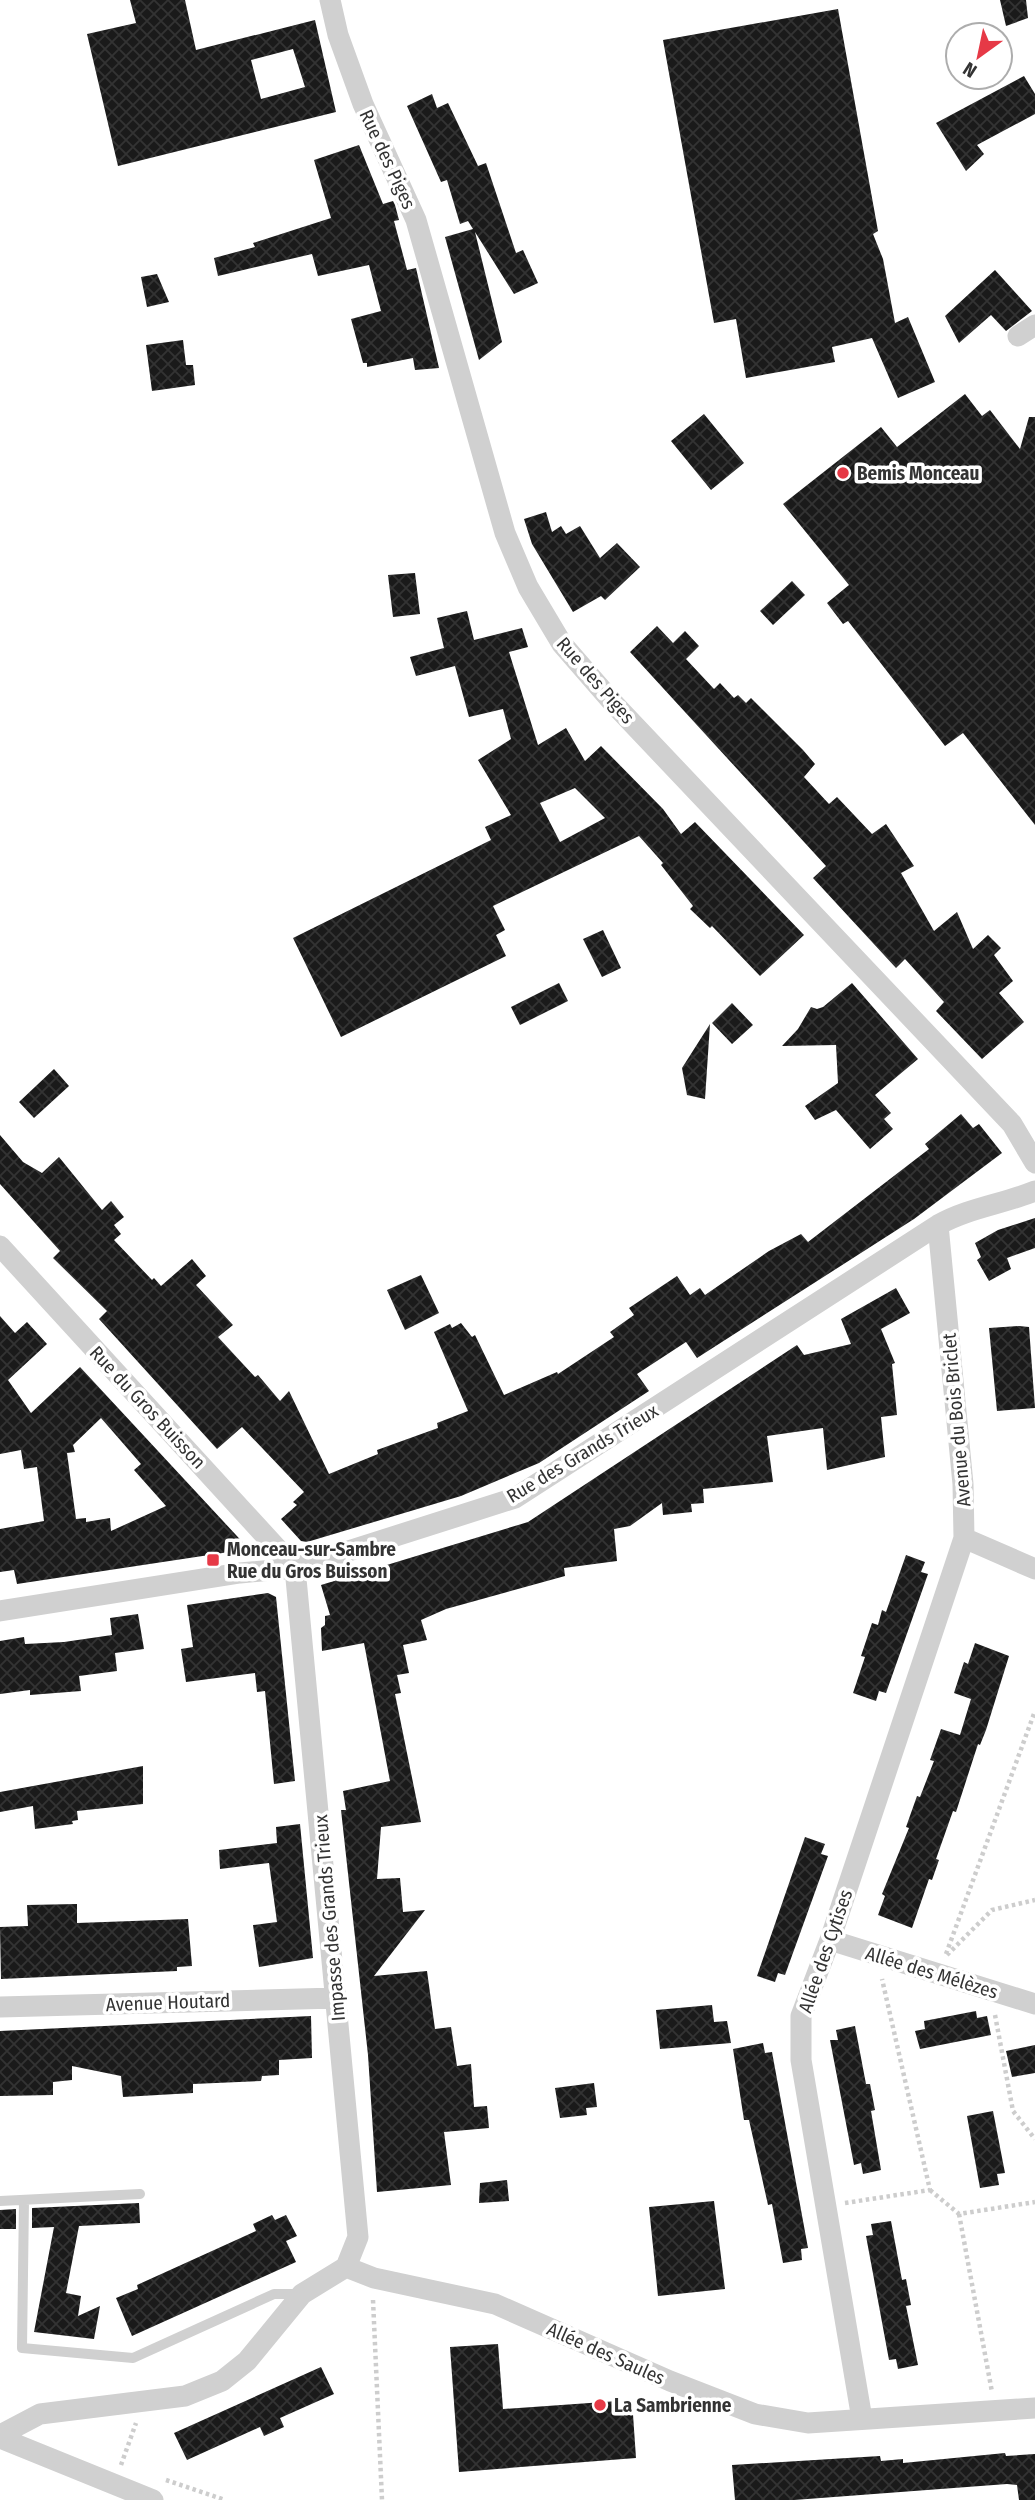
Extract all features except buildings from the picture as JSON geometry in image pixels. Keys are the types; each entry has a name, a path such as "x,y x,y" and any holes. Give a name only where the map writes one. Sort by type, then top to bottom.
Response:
{"street":[{"name":"Rue des Piges","path":"330,0 338,35 363,104 416,220 505,533 528,587 562,644 615,705 1012,1124 1035,1163"},
{"name":"Rue des Grands Trieux","path":"0,1611 295,1567 515,1498 938,1225 959,1213 1000,1205 1035,1191"},
{"name":"Avenue du Bois Briclet","path":"938,1225 963,1484 964,1538"},
{"name":"Rue du Gros Buisson","path":"0,1246 295,1567"},
{"path":"964,1538 1035,1569"},
{"name":"Allée des Cytises","path":"862,2419 801,2060 801,2016 830,1940 964,1538"},
{"name":"Impasse des Grands Trieux","path":"295,1567 358,2236 346,2267"},
{"name":"Allée des Mélèzes","path":"830,1940 876,1954 942,1965 990,1990 1035,2004"},
{"name":"Avenue Houtard","path":"0,2007 336,1998"},
{"path":"0,2437 40,2414 185,2396 222,2381 247,2361 302,2294 346,2267"},
{"name":"Allée des Saules","path":"346,2267 374,2278 495,2304 670,2381 755,2414 808,2423 1035,2408"},
{"path":"0,2437 39,2456 153,2500"}],"lane":[{"path":"0,2201 140,2194"},
{"path":"23,2200 22,2348 133,2358 274,2294 302,2294"}],"path":[{"path":"942,1965 1035,1711"},
{"path":"942,1965 992,1910 1035,1900"},
{"path":"876,1954 930,2190 959,2214 996,2410"},
{"path":"990,1990 1013,2111 1035,2139"},
{"path":"826,2206 930,2190"},
{"path":"959,2214 1035,2202"},
{"path":"374,2278 382,2500"},
{"path":"134,2470 121,2465 143,2402"},
{"path":"160,2478 225,2500"}],"place":[{"name":"Bemis Monceau","path":"843,473"},
{"name":"Monceau-sur-Sambre Rue du Gros Buisson","path":"213,1560"},
{"name":"La Sambrienne","path":"600,2405"}]}
